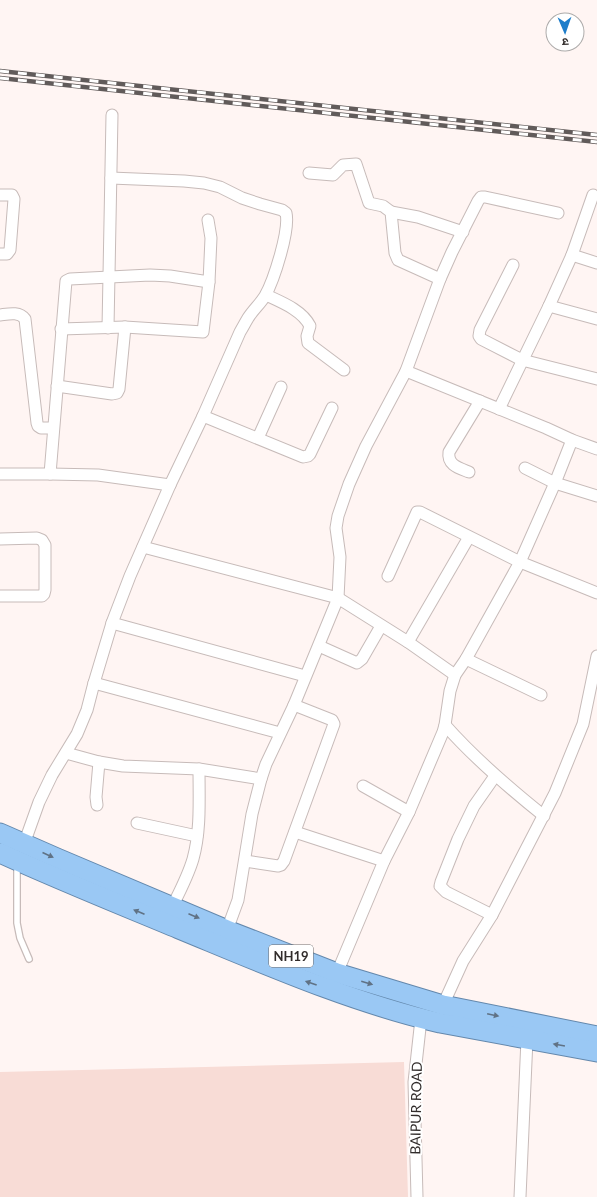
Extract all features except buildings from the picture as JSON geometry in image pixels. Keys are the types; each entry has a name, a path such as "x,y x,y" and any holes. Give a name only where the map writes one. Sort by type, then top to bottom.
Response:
{"highway":[{"name":"NH19","path":"0,833 227,930 337,973 443,1005 597,1036"},
{"name":"NH19","path":"8,857 286,974 345,994 421,1019 597,1052"}],"street":[{"path":"108,328 112,115"},
{"path":"310,173 333,175 343,165 356,164 369,203 384,206 391,212 418,217 463,232"},
{"path":"24,844 39,802 52,775 77,734 87,710 112,623 130,576 240,332 247,319 266,295 275,271 285,235 287,218 286,213 282,210 242,198 220,188 204,183 111,178"},
{"path":"0,195 12,195 14,199 10,250 6,254 0,254"},
{"path":"498,409 549,306 572,255 593,195"},
{"path":"227,930 238,900 252,814 261,779 280,733 294,705 338,598 340,564 336,528 338,516 349,484 366,446 406,371 440,279 481,197 558,213"},
{"path":"391,212 395,253 398,260 440,279"},
{"path":"61,329 125,327 203,332 209,282 210,238 208,220"},
{"path":"572,255 597,263"},
{"path":"513,266 479,333 481,340 522,360 597,379"},
{"path":"50,474 66,281 70,279 110,277 170,276 209,282"},
{"path":"266,295 285,304 303,317 310,326 307,336 308,343 344,370"},
{"path":"549,306 597,319"},
{"path":"0,315 17,314 22,315 25,319 37,423 41,428 53,428"},
{"path":"57,386 112,394 117,393 119,389 125,327"},
{"path":"406,371 597,449"},
{"path":"258,438 281,387"},
{"path":"469,472 454,465 448,458 449,452 480,401"},
{"path":"203,416 303,457 310,454 332,408"},
{"path":"337,973 384,861 409,812 445,725 450,691 455,675 466,659 520,562 555,483 572,440"},
{"path":"525,468 555,483 597,496"},
{"path":"0,474 98,475 170,485"},
{"path":"388,576 417,512 420,512 520,562 597,593"},
{"path":"408,642 469,537"},
{"path":"0,539 37,538 42,540 45,545 45,590 42,596 0,596"},
{"path":"143,547 338,598 408,642 455,675"},
{"path":"112,623 305,676"},
{"path":"319,646 357,663 362,659 381,626"},
{"path":"443,1005 463,961 492,915 558,787 583,724 597,656"},
{"path":"466,659 541,695"},
{"path":"94,683 280,733"},
{"path":"245,861 278,866 284,861 334,723 332,720 294,705"},
{"path":"445,725 495,776 544,816"},
{"path":"66,753 99,762 122,766 199,769 261,779"},
{"path":"97,805 96,797 99,762"},
{"path":"172,907 186,879 193,858 197,836 199,769"},
{"path":"492,915 446,892 440,886 458,839 474,806 495,776"},
{"path":"363,786 409,812"},
{"path":"137,823 197,836"},
{"path":"295,832 384,861"},
{"name":"BAIPUR ROAD","path":"417,1197 414,1082 421,1019"},
{"path":"520,1197 527,1040"}],"lane":[{"path":"8,857 20,938 29,959"}],"shaded area":[{"path":"404,1062 408,1197 0,1197 0,1072"}],"railway":[{"path":"0,71 597,135"},
{"path":"0,78 597,142"}]}
